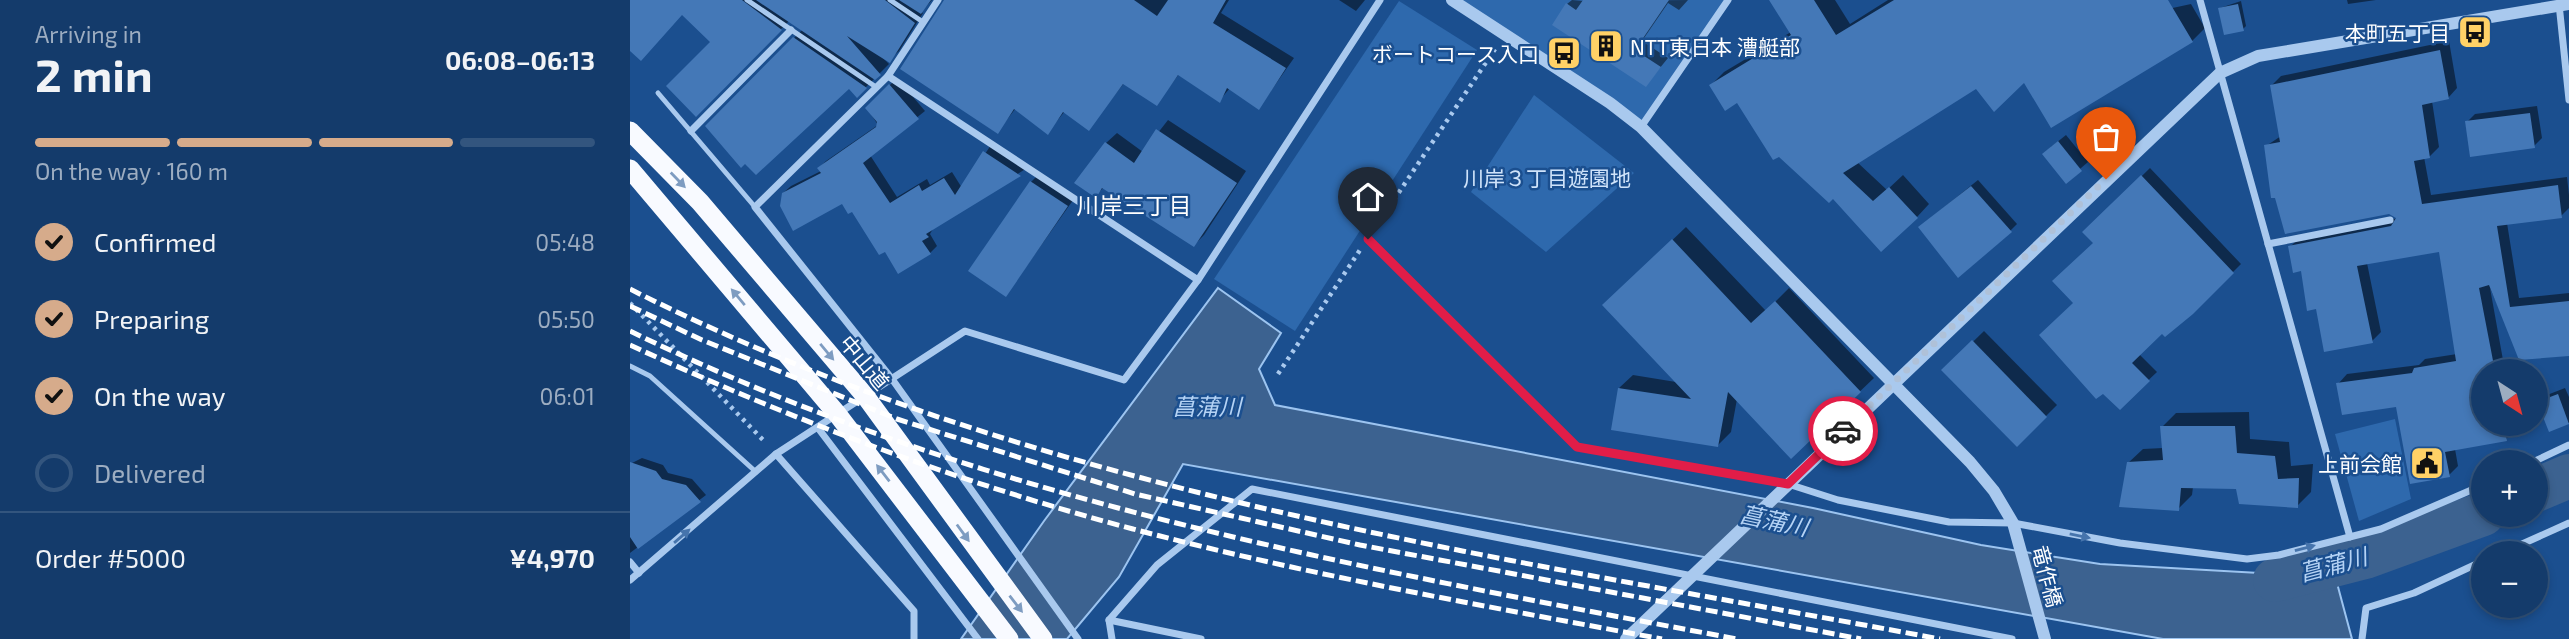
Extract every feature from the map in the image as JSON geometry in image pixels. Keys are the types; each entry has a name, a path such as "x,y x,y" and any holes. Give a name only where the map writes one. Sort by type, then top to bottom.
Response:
{"highway":[{"name":"中山道","path":"630,131 700,202 866,397 989,569 1043,639"},
{"path":"630,169 838,415 1009,639"}],"street":[{"path":"938,0 888,76 755,207 892,379 1078,639"},
{"path":"630,580 776,454 965,331 1124,380 1198,281 1380,0"},
{"name":"竜作橋","path":"1452,0 1611,103 1641,127 1970,462 1994,491 2013,523 2045,639"},
{"path":"1641,127 1728,0"},
{"path":"2200,0 2350,537"},
{"path":"1626,639 2220,73 2258,56 2562,4 2569,100"},
{"path":"691,131 792,30"},
{"path":"888,76 1198,281"},
{"path":"2268,244 2390,220"},
{"path":"1368,239 1577,447 1787,485 1838,500 1949,522 2013,523 2120,544 2247,559 2279,555 2409,519 2471,491"},
{"path":"818,428 978,639"},
{"path":"2548,455 2569,445"},
{"path":"776,454 914,611 914,639"},
{"path":"1109,620 1157,565 1252,489 1695,574 2012,639"},
{"path":"2529,541 2569,523"},
{"path":"630,562 639,573"},
{"path":"2362,639 2366,608 2414,593 2471,567"},
{"path":"1109,620 1112,639"},
{"path":"1109,620 1201,639"}],"lane":[{"path":"747,0 876,87"},
{"path":"890,0 923,22"},
{"path":"658,93 755,207"},
{"path":"630,366 650,376 756,472"}],"path":[{"path":"1278,374 1505,34"},
{"path":"630,303 776,454"}],"green space":[{"path":"1446,0 1728,0 1641,127"},
{"path":"1399,1 1477,50 1295,331 1214,279"},
{"name":"川岸３丁目遊園地","path":"1534,95 1634,173 1546,252 1471,192"},
{"path":"2395,419 2411,499 2359,521 2335,434"}],"water":[{"name":"菖蒲川","path":"1218,288 1281,333 1259,369 1275,405 1813,508 1981,545 2100,564 2277,574 2330,557 2352,639 2163,639 1183,464 1119,577 1067,639 961,639 1044,521"}],"building":[{"path":"630,0 742,0 782,30 696,117 666,86 710,42 682,15 641,61 630,51"},
{"path":"756,0 885,0 915,23 890,63 847,36 881,75 875,80"},
{"path":"899,0 931,0 921,14"},
{"path":"944,0 1134,0 1157,16 1168,0 1226,0 1213,23 1286,68 1259,110 1227,88 1220,103 1178,75 1157,106 1123,84 1089,131 1063,112 1048,135 1014,109 998,134 900,69"},
{"path":"1583,0 1669,0 1635,50 1661,67 1646,87 1552,25 1566,3 1576,10"},
{"path":"1769,0 1814,0 1836,35 1894,0 2168,0 2193,42 2051,128 2024,83 1994,112 1976,89 1843,173 1873,201 1889,187 1918,218 1881,252 1833,199 1829,203 1779,157 1773,160 1737,103 1725,111 1709,85 1791,35"},
{"path":"2238,4 2244,31 2224,35 2218,8"},
{"path":"793,37 867,88 857,98 849,89 756,175 745,164 741,168 705,126"},
{"path":"2440,50 2449,99 2422,105 2430,158 2414,161 2422,204 2558,185 2562,218 2497,226 2510,307 2569,301 2569,356 2519,359 2489,285 2479,288 2493,359 2471,359 2471,436 2506,436 2507,441 2445,452 2450,477 2410,484 2396,407 2342,415 2336,383 2412,373 2414,368 2456,361 2439,252 2357,266 2373,343 2324,352 2316,309 2307,311 2301,271 2293,273 2288,246 2391,226 2396,218 2389,214 2285,234 2275,198 2271,198 2264,145 2280,142 2270,85"},
{"path":"889,84 919,119 863,163 890,203 919,185 922,191 944,178 955,195 983,151 1021,176 926,234 929,237 922,241 931,254 898,274 885,252 879,255 852,212 848,214 842,204 793,231 780,206 782,193 821,173 817,168 876,127 877,122 865,108"},
{"path":"2530,113 2535,148 2470,157 2465,121"},
{"path":"1156,129 1237,183 1194,247 1102,188 1096,198 1074,183 1105,142 1134,163"},
{"path":"2058,141 2082,171 2066,184 2042,154"},
{"path":"2141,175 2234,273 2193,314 2165,337 2162,334 2132,363 2150,381 2120,410 2103,394 2096,399 2039,335 2073,303 2052,281 2093,243 2082,232"},
{"path":"1030,181 1068,206 1006,297 968,271"},
{"path":"1971,186 2012,232 1958,278 1918,227"},
{"path":"1672,239 1751,323 1775,301 1861,392 1791,459 1728,392 1718,447 1611,430 1618,388 1691,399 1602,305"},
{"path":"1972,340 2047,417 2017,447 1941,370"},
{"path":"2558,394 2569,424 2549,432 2548,430 2548,398"},
{"path":"2160,426 2235,426 2237,453 2275,456 2278,479 2299,478 2298,508 2239,504 2236,489 2181,488 2179,511 2119,507 2127,462 2163,460"},
{"path":"630,462 656,471 662,479 686,485 701,502 638,549 630,537"}],"waterway":[{"name":"菖蒲川","path":"2548,485 2569,476"},
{"name":"菖蒲川","path":"2275,580 2365,557 2471,518"}],"railway":[{"path":"630,289 785,360 944,419 1107,468 1272,510 1438,546 1940,639"},
{"path":"630,306 702,340 897,419 1135,494 1360,545 1861,639"},
{"path":"630,331 762,390 897,441 1034,484 1173,522 1313,555 1737,639"},
{"path":"630,345 753,399 877,448 1068,511 1198,546 1330,575 1662,639"}],"way so far":[{"path":"1843,431 2106,179"}],"place":[{"name":"本町五丁目","path":"2475,32"},
{"name":"NTT東日本 漕艇部","path":"1606,46"},
{"name":"ボートコース入口","path":"1564,53"},
{"name":"上前会館","path":"2427,463"}],"district":[{"name":"川岸三丁目","path":"1134,205"}],"route":[{"path":"1368,239 1577,447 1788,484 1843,431"}]}
